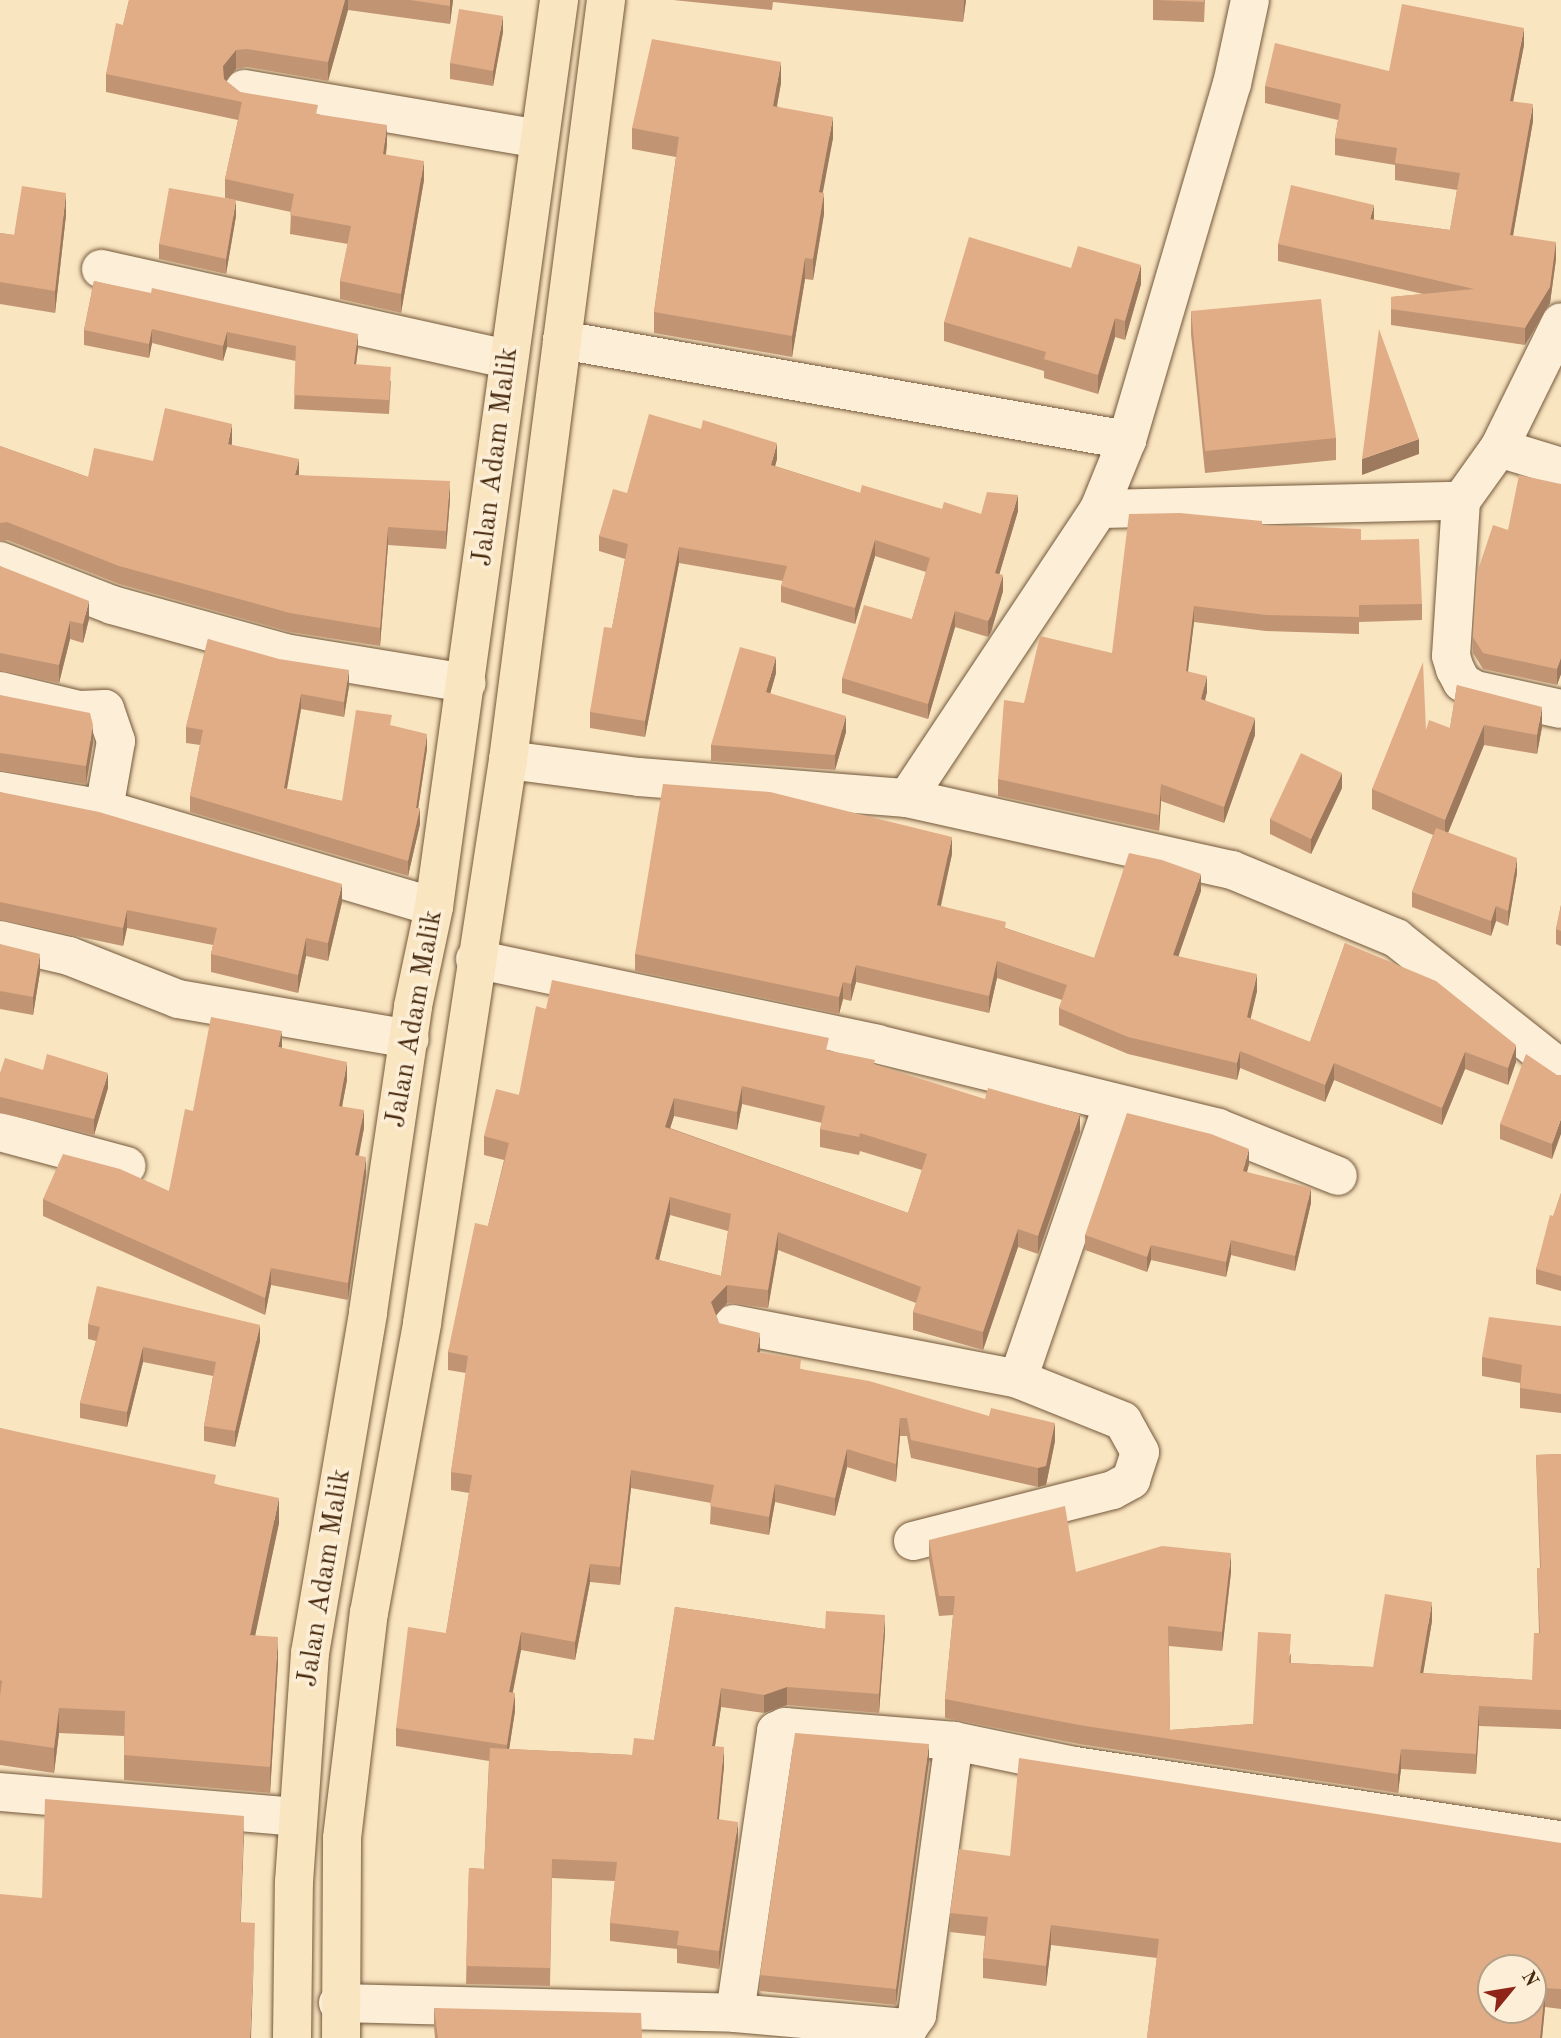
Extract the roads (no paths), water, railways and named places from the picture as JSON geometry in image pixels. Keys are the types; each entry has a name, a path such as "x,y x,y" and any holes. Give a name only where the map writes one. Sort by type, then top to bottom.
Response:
{"main road":[{"name":"Jalan Adam Malik","path":"292,2038 298,1817 310,1653 368,1312 410,1039 435,907 559,0"},
{"name":"Jalan Adam Malik","path":"339,2021 342,1838 369,1613 422,1323 475,959 508,760 606,0"},
{"path":"368,1312 422,1323"}],"street":[{"path":"907,797 1099,509 1127,440 1232,84 1250,0"},
{"path":"244,89 539,139"},
{"path":"101,270 509,359"},
{"path":"1561,322 1499,448 1461,501 1451,656 1462,682 1475,690 1561,709"},
{"path":"562,340 1127,440"},
{"path":"1499,448 1561,467"},
{"path":"1099,509 1461,501"},
{"path":"0,561 112,605 285,653 467,683"},
{"path":"0,691 79,710 104,709 116,741 104,808"},
{"path":"508,760 639,777 907,797 1231,870 1396,938 1561,1069"},
{"path":"0,791 104,808 435,907"},
{"path":"0,940 69,956 178,999 410,1039"},
{"path":"475,959 877,1044 1218,1128 1338,1176"},
{"path":"1018,1379 1113,1103"},
{"path":"0,1132 127,1166"},
{"path":"733,1324 1018,1379 1124,1421 1140,1452 1131,1480 1113,1490 913,1541"},
{"path":"735,2013 776,1731 785,1727 954,1741 1075,1766 1561,1840"},
{"path":"339,2021 735,2013 896,2030 913,2023 941,1861 954,1741"},
{"path":"0,1792 298,1817"}]}
